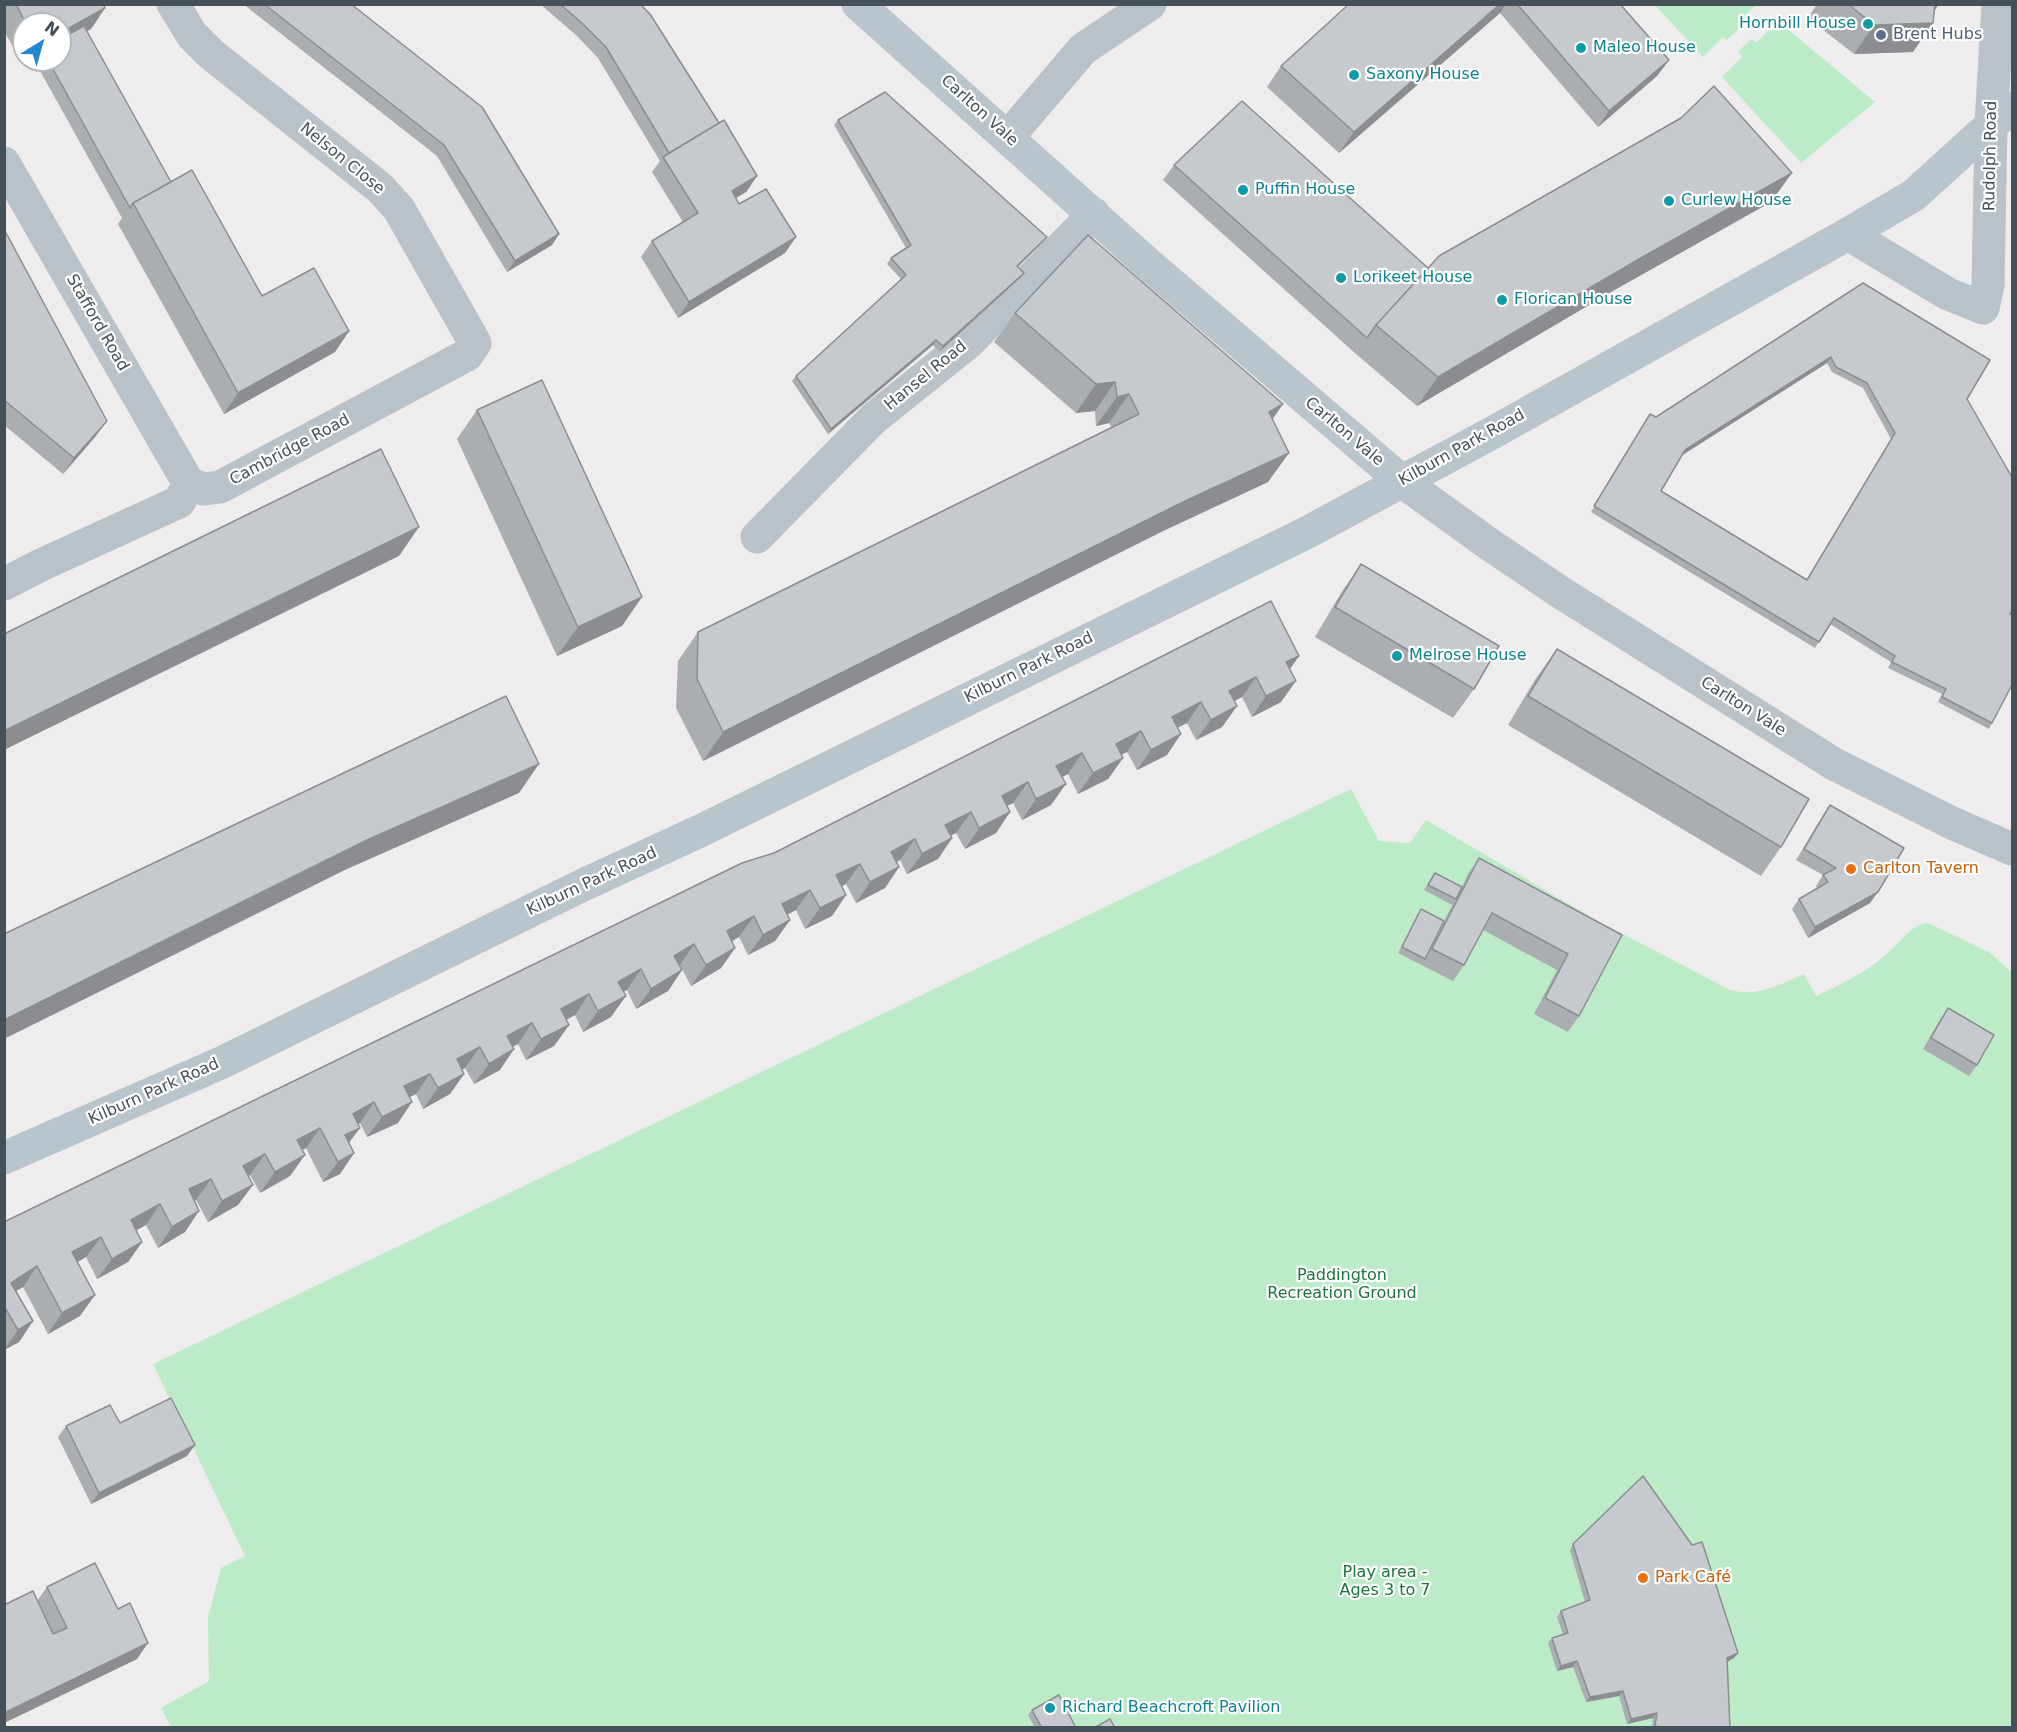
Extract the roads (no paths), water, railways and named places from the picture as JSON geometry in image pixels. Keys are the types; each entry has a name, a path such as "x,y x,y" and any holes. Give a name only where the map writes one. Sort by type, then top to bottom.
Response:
{"main road":[{"name":"Carlton Vale","path":"858,4 1156,270 1402,482"},
{"name":"Kilburn Park Road","path":"4,1158 223,1062 1306,533 1402,482 1914,195 2002,116"}],"street":[{"name":"Nelson Close","path":"173,4 192,35 211,54 380,188 399,209 475,343"},
{"path":"1008,137 1083,49 1149,4"},
{"name":"Rudolph Road","path":"1848,234 1948,294 1983,308 1988,285 2002,116 1998,4"},
{"name":"Stafford Road","path":"4,163 189,484"},
{"name":"Hansel Road","path":"757,537 874,418 969,342 1094,214"},
{"name":"Cambridge Road","path":"189,484 204,489 220,487 467,355 475,343"},
{"name":"Carlton Vale","path":"1402,482 1560,591 1834,764 1952,823 2013,849"},
{"path":"4,584 179,502 189,484"}],"place":[{"name":"Hornbill House","path":"1868,24"},
{"name":"Brent Hubs","path":"1881,35"},
{"name":"Maleo House","path":"1581,48"},
{"name":"Saxony House","path":"1354,75"},
{"name":"Puffin House","path":"1243,190"},
{"name":"Curlew House","path":"1669,201"},
{"name":"Lorikeet House","path":"1341,278"},
{"name":"Florican House","path":"1502,300"},
{"name":"Melrose House","path":"1397,656"},
{"name":"Carlton Tavern","path":"1851,869"},
{"name":"Park Café","path":"1643,1578"},
{"name":"Richard Beachcroft Pavilion","path":"1050,1708"}],"park label":[{"name":"Paddington Recreation Ground","path":"1342,1285"},
{"name":"Play area - Ages 3 to 7","path":"1385,1582"}]}
